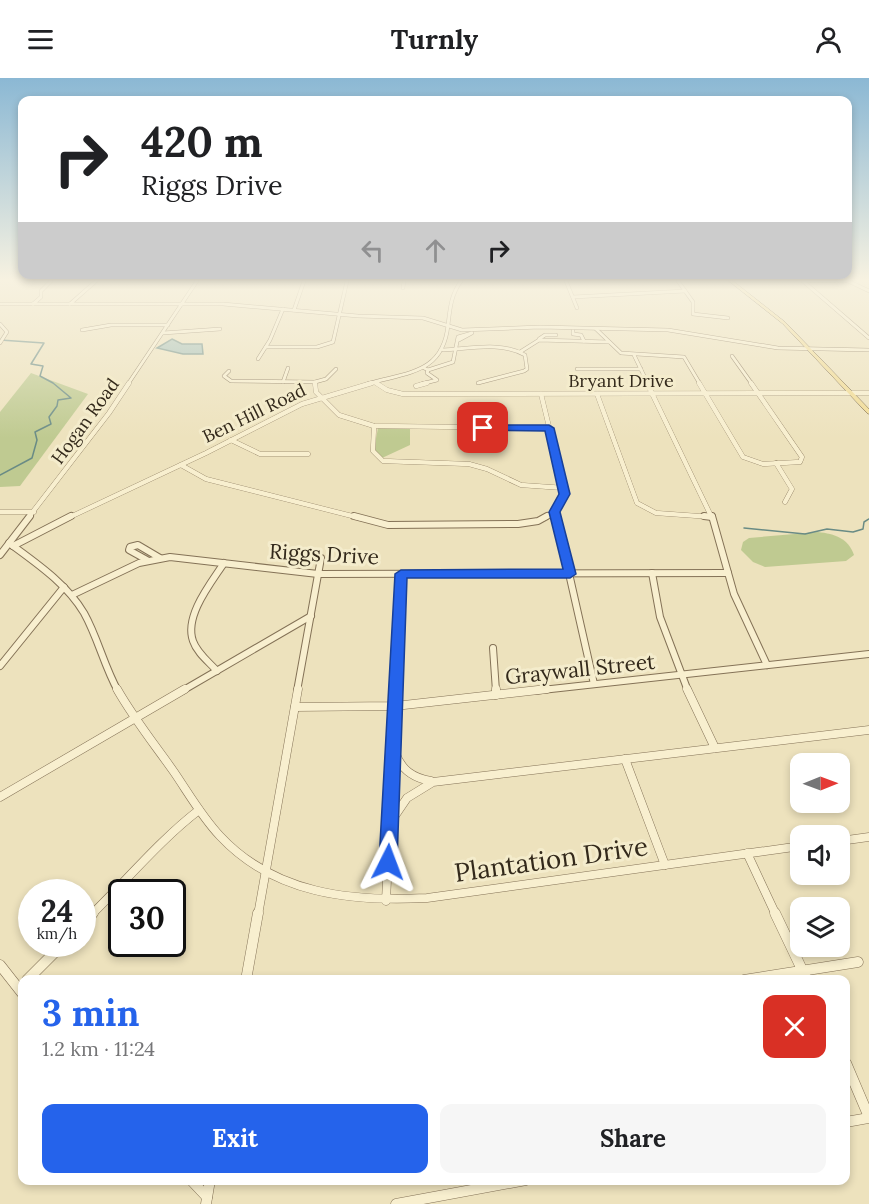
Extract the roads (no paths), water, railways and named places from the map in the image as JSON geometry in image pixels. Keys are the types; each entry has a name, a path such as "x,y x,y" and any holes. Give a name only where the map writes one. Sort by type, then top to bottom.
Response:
{"main road":[{"path":"794,334 869,412"}],"street":[{"name":"Hogan Road","path":"11,545 109,414 163,334"},
{"path":"258,358 272,334"},
{"path":"266,347 317,347 335,340 336,334"},
{"path":"573,334 581,335 584,341"},
{"path":"601,334 621,353 682,356 744,457 755,463 802,460 732,356"},
{"path":"693,334 770,347 869,350"},
{"name":"Ben Hill Road","path":"0,555 11,545 182,465 302,404 426,369 439,358 448,335"},
{"path":"520,352 545,335 556,335"},
{"path":"416,386 437,380 427,373 426,369 450,364 459,340"},
{"path":"539,340 609,342"},
{"path":"443,350 499,347 525,355 527,369 524,371 510,372 496,381 478,383"},
{"path":"634,355 712,517 734,594 767,665"},
{"path":"284,382 288,368"},
{"path":"229,371 224,376 231,381 315,382 326,379 336,369"},
{"path":"577,369 641,369"},
{"path":"496,381 496,394"},
{"path":"315,382 316,392 339,415 374,426 549,428"},
{"name":"Bryant Drive","path":"376,382 387,390 403,394 869,393"},
{"path":"182,465 206,479 387,525 519,524 538,521 555,512 563,500 564,488 541,394"},
{"path":"597,394 637,503 656,513 712,517"},
{"path":"374,426 372,451 375,457 383,461 469,464 487,469 521,485 564,488"},
{"path":"231,441 260,454 308,454"},
{"path":"776,463 792,489 785,502"},
{"path":"0,512 34,512"},
{"path":"555,512 594,684"},
{"name":"Plantation Drive","path":"11,545 72,595 86,617 118,691 199,810 227,844 265,871 290,884 322,894 386,901 427,898 790,848"},
{"path":"147,560 129,550 130,547 138,545 160,558"},
{"name":"Riggs Drive","path":"72,595 147,560 180,557 318,574 728,573"},
{"path":"247,975 321,558"},
{"path":"217,671 194,644 192,632 200,603 224,563"},
{"path":"652,573 655,597 680,675 715,748"},
{"path":"386,901 401,574"},
{"path":"0,666 64,587"},
{"path":"0,797 311,616"},
{"path":"493,648 496,695"},
{"name":"Graywall Street","path":"295,707 395,706 869,654"},
{"path":"390,823 397,807 406,796 433,782 869,730"},
{"path":"394,731 395,752 401,766 414,777 433,782"},
{"path":"625,759 665,864"},
{"path":"96,910 141,866 174,829 199,810"},
{"path":"850,840 869,837"},
{"path":"747,854 805,975 858,962"},
{"path":"32,975 50,957"},
{"path":"0,965 18,985"},
{"path":"850,1073 869,1118 850,1121"},
{"path":"195,1185 206,1201"},
{"path":"206,1201 209,1185"},
{"path":"396,1204 499,1185"}],"water":[{"path":"172,339 182,344 202,344 203,354 183,354 157,348"}],"waterway":[{"path":"0,340 44,343 31,364 43,366 40,376 53,383 71,398 58,400 57,406 49,417 51,424 35,432 37,440 32,458 0,475"},
{"path":"744,528 805,534 827,529 853,532 863,529 864,522 869,519"}]}
